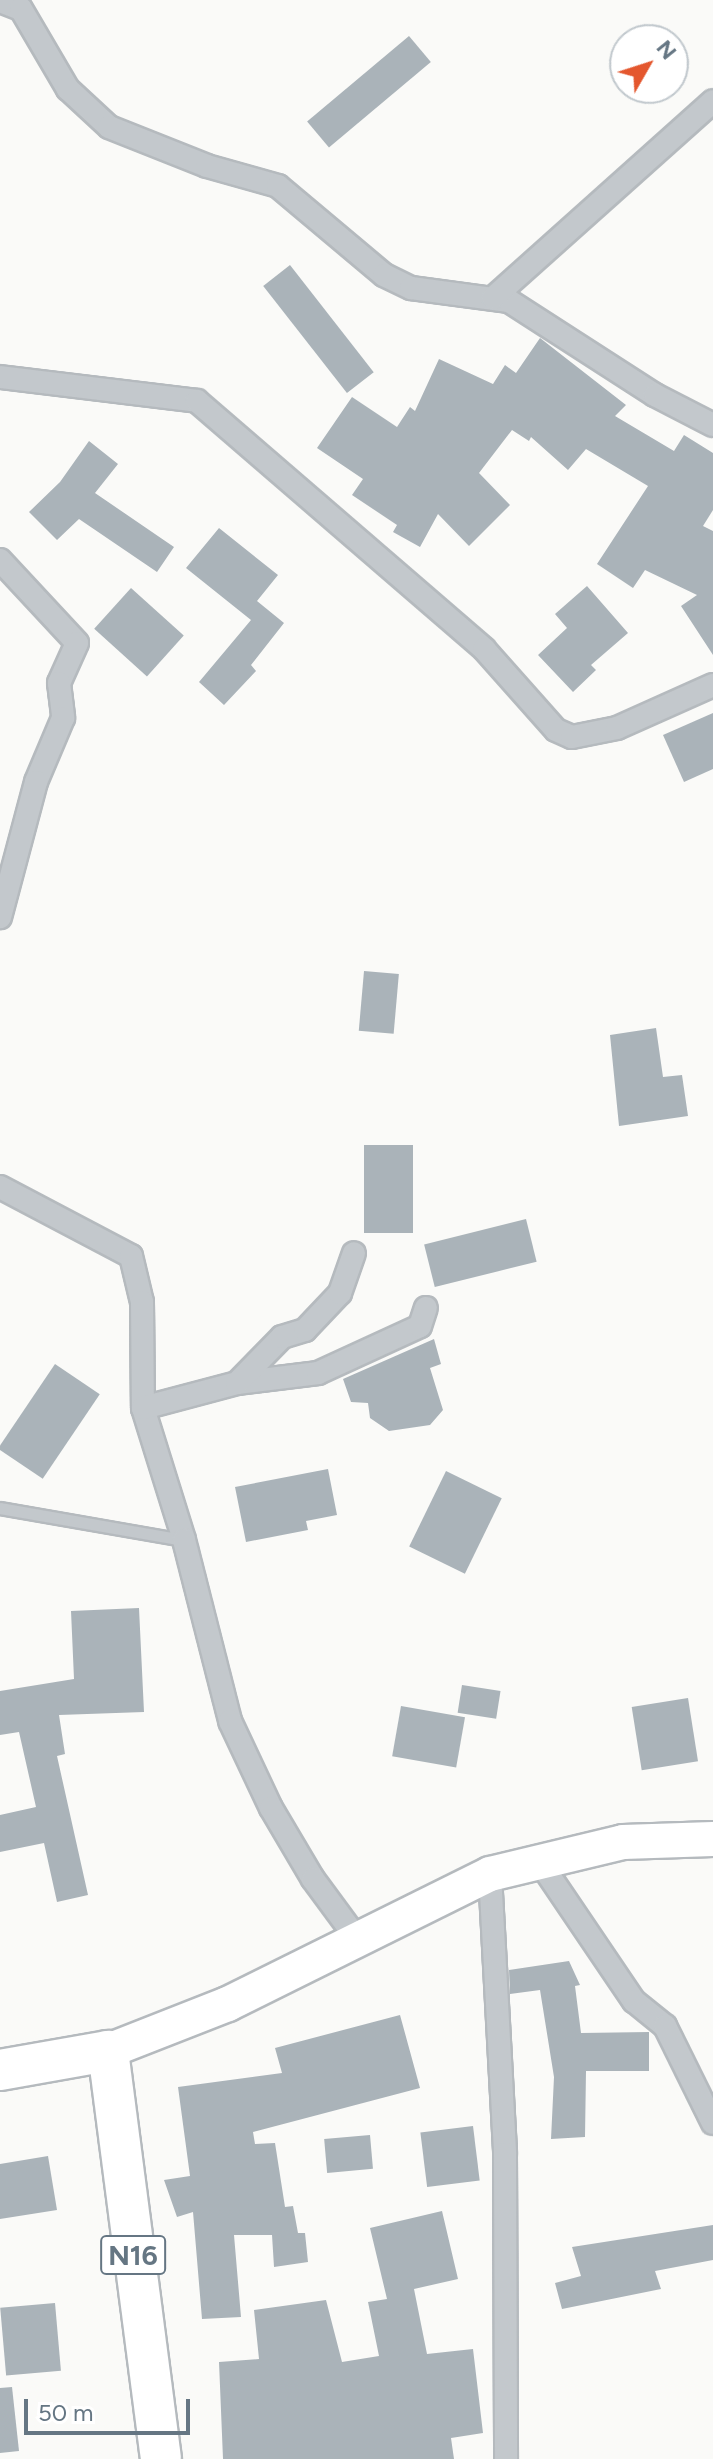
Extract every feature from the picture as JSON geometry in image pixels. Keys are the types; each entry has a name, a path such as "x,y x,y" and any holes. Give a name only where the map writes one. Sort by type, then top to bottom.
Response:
{"highway":[{"path":"0,2070 108,2051"},
{"name":"N16","path":"108,2051 161,2459"}],"main road":[{"path":"108,2051 228,2004 490,1874 537,1858 623,1842 713,1839"}],"street":[{"path":"0,1 21,9 68,89 109,127 207,166 278,186 356,257 411,288 493,298 522,308 655,395 713,425"},
{"path":"493,298 713,101"},
{"path":"0,377 197,401 484,649 556,730 572,737 617,728 713,685"},
{"path":"0,560 77,643 59,683 63,718 36,782 0,917"},
{"path":"0,1187 131,1256 142,1302 143,1408 184,1540 230,1721 271,1808 313,1879 358,1940"},
{"path":"237,1383 282,1337 305,1330 340,1293 354,1253"},
{"path":"143,1408 237,1383 318,1373 420,1326 426,1308"},
{"path":"537,1858 634,2001 665,2026 713,2123"},
{"path":"490,1874 505,2154 506,2459"}],"lane":[{"path":"0,1508 184,1540"}],"building":[{"path":"409,36 431,62 329,148 307,121"},
{"path":"290,265 374,372 347,393 263,286"},
{"path":"540,338 626,405 615,416 674,451 684,435 713,453 713,510 703,526 713,531 713,655 681,606 697,595 645,570 633,588 597,564 648,486 586,449 568,470 531,437 529,441 512,430 479,473 510,505 469,546 438,514 420,547 393,532 397,525 352,495 363,479 317,448 352,397 397,427 410,407 415,411 439,359 493,384 505,365 516,373"},
{"path":"89,441 118,464 95,493 174,547 157,572 79,519 57,540 29,512 60,482"},
{"path":"219,528 278,575 257,601 284,623 251,665 256,671 224,705 199,682 251,620 186,568"},
{"path":"587,586 628,633 591,665 596,670 573,692 538,655 567,628 555,614"},
{"path":"131,588 184,636 147,676 94,629"},
{"path":"713,713 713,769 684,782 663,735"},
{"path":"364,971 399,974 394,1034 359,1031"},
{"path":"656,1028 663,1077 682,1075 688,1116 619,1126 610,1035"},
{"path":"364,1145 413,1145 413,1233 364,1233"},
{"path":"526,1219 537,1262 435,1287 424,1244"},
{"path":"434,1339 441,1364 430,1368 443,1410 430,1425 389,1431 370,1418 368,1403 351,1402 343,1379"},
{"path":"55,1364 100,1394 43,1479 0,1450 0,1446"},
{"path":"328,1469 337,1515 306,1521 308,1530 246,1542 235,1487"},
{"path":"446,1471 502,1498 465,1574 409,1546"},
{"path":"139,1608 144,1712 59,1715 65,1754 57,1756 88,1895 57,1902 44,1843 0,1852 0,1815 36,1807 19,1732 0,1735 0,1691 74,1679 71,1611"},
{"path":"462,1685 501,1691 496,1719 458,1713"},
{"path":"688,1698 698,1761 642,1770 632,1707"},
{"path":"401,1706 465,1717 456,1768 392,1756"},
{"path":"569,1961 580,1985 575,1986 581,2033 649,2032 649,2071 586,2071 585,2137 551,2139 554,2077 540,1990 510,1994 509,1970"},
{"path":"400,2015 420,2088 253,2132 255,2144 275,2143 285,2207 293,2206 298,2233 305,2233 308,2262 274,2267 272,2235 234,2235 241,2317 202,2319 193,2212 177,2217 164,2180 190,2176 178,2087 282,2073 275,2048"},
{"path":"473,2126 480,2181 427,2187 420,2132"},
{"path":"370,2135 373,2169 327,2173 324,2139"},
{"path":"48,2156 57,2210 0,2219 0,2164"},
{"path":"442,2211 458,2279 414,2289 427,2354 473,2349 483,2433 451,2438 454,2459 223,2459 219,2362 259,2359 254,2310 326,2300 342,2362 379,2356 368,2302 387,2299 370,2228"},
{"path":"713,2225 713,2260 655,2271 661,2289 562,2309 555,2283 581,2276 572,2247"},
{"path":"55,2303 61,2371 6,2376 0,2308"},
{"path":"12,2387 19,2451 0,2453 0,2388"}]}
